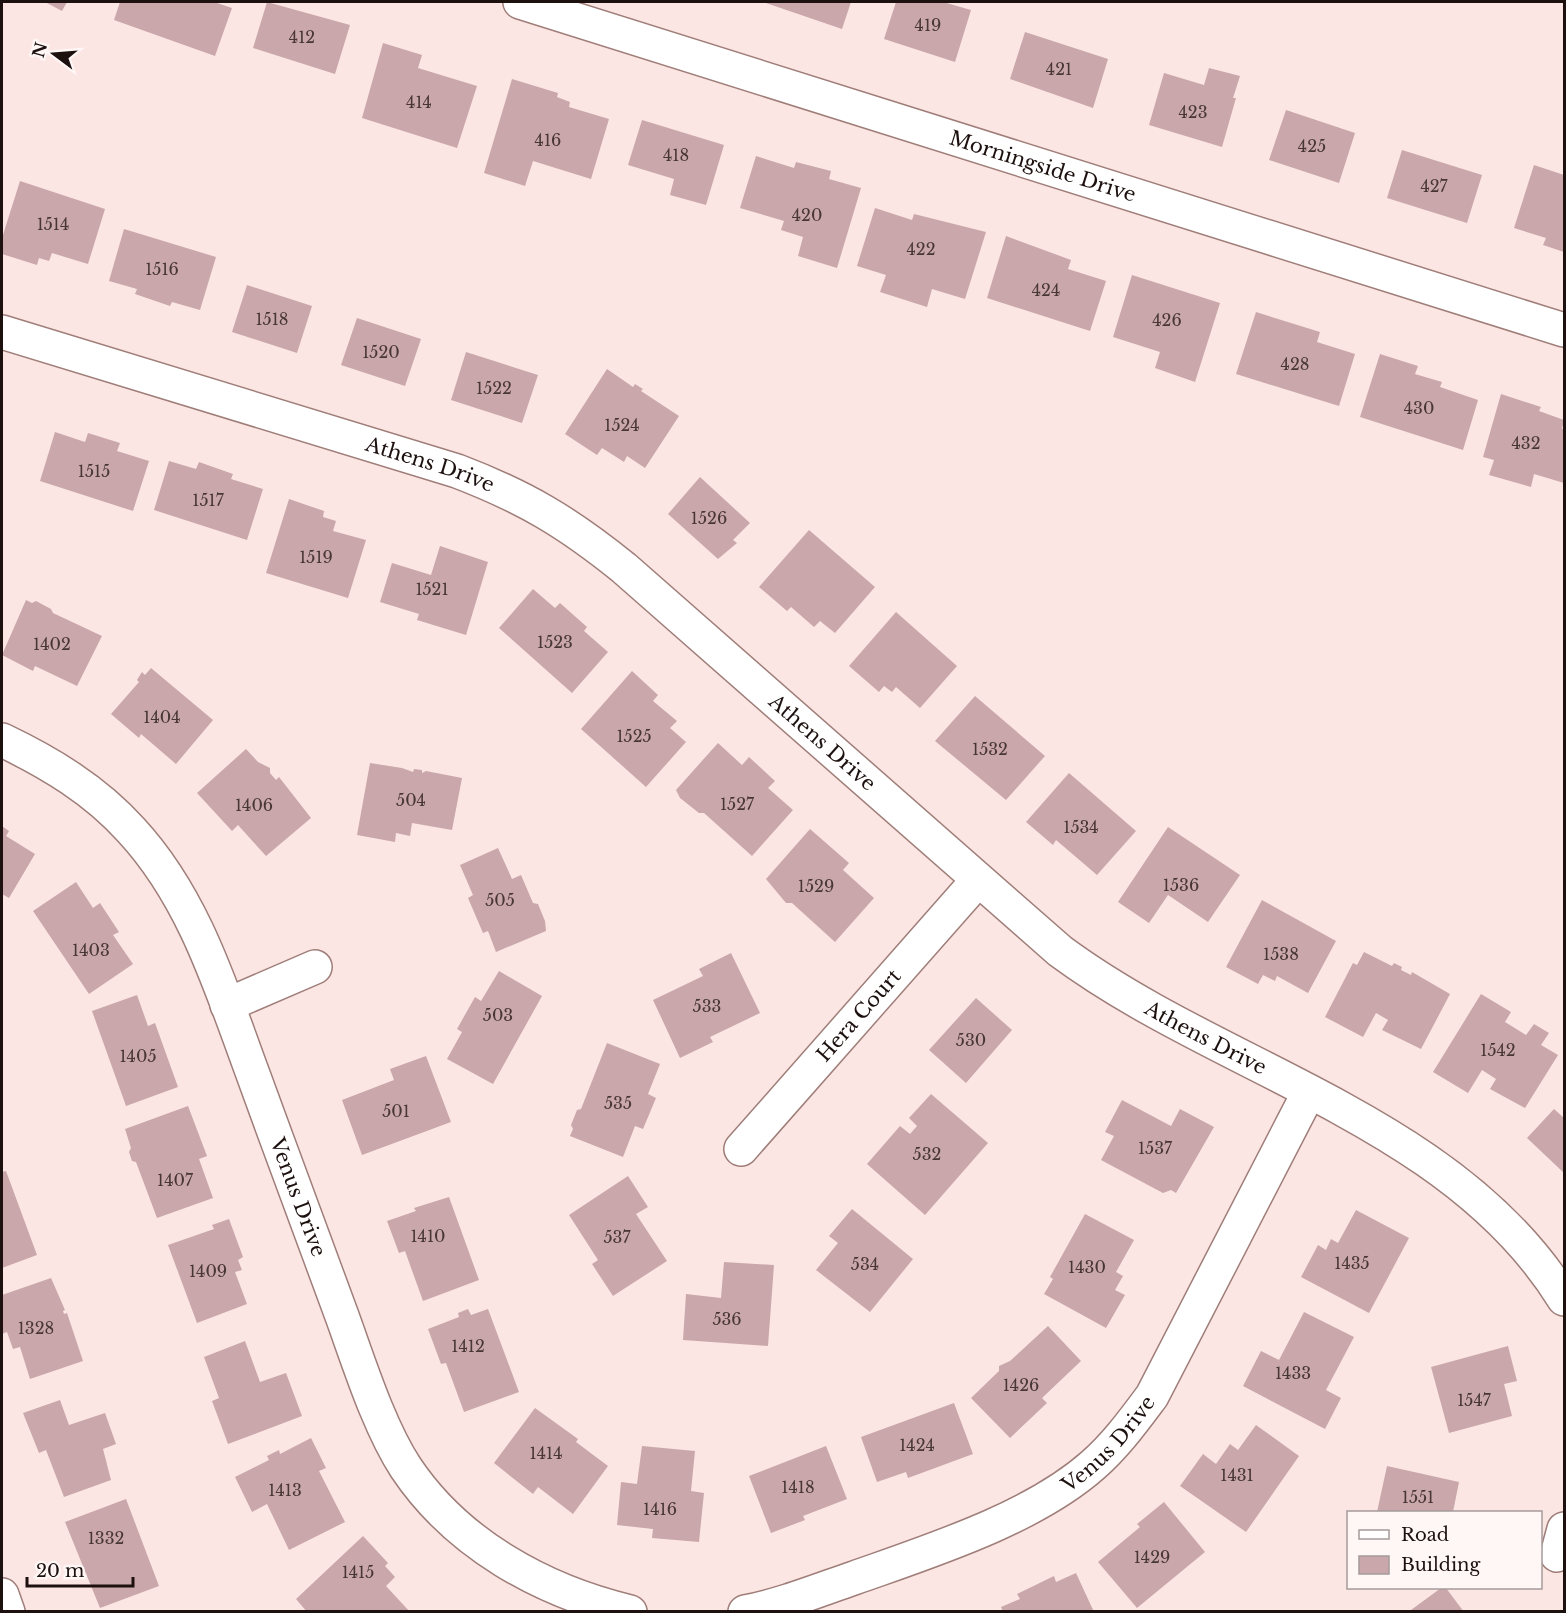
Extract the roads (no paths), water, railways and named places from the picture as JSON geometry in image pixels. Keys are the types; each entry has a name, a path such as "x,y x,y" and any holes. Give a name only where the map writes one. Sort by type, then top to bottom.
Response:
{"street":[{"name":"Morningside Drive","path":"520,2 1564,330"},
{"name":"Athens Drive","path":"3,338 457,471 506,489 556,516 624,568 1060,951 1102,982 1383,1132 1434,1166 1467,1192 1542,1264 1564,1299"},
{"name":"Venus Drive","path":"2,740 49,763 93,794 131,830 164,872 191,916 227,1005 357,1356 405,1467 433,1502 468,1536 504,1560 546,1585 630,1611"},
{"name":"Hera Court","path":"741,1149 978,880"},
{"path":"227,1005 315,967"},
{"name":"Venus Drive","path":"745,1611 804,1595 929,1551 1011,1516 1054,1492 1092,1466 1122,1435 1152,1396 1309,1092"},
{"path":"2,1595 8,1611"}]}
